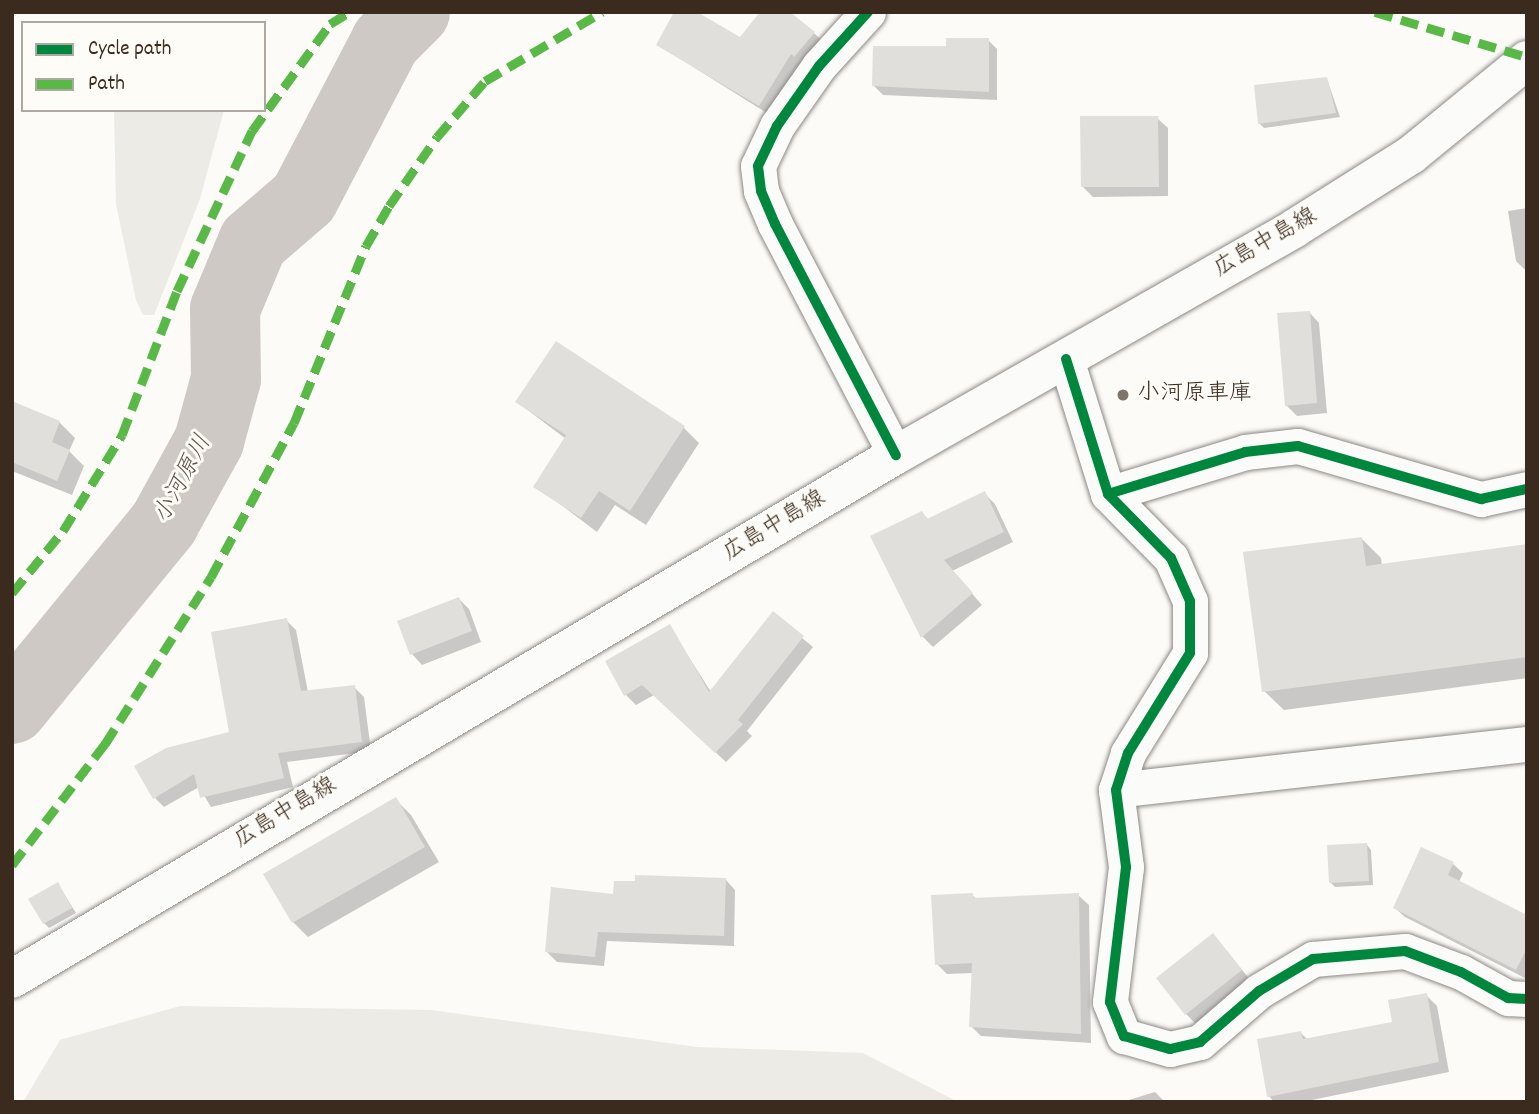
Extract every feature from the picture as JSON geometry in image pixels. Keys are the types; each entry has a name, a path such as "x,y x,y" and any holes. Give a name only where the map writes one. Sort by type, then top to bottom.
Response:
{"main road":[{"name":"広島中島線","path":"12,979 896,455 1295,228 1411,155 1527,60"}],"street":[{"path":"868,12 819,66 777,126 758,166 761,191 775,224 896,455"},
{"path":"1066,359 1108,494 1171,558 1191,601 1190,653 1128,753 1116,790 1126,867 1110,1002 1124,1036 1170,1049 1200,1042 1259,991 1313,959 1405,951 1461,972 1508,999 1527,999"},
{"path":"1108,494 1245,452 1298,446 1481,499 1527,489"},
{"path":"1116,790 1527,744"}],"shaded area":[{"path":"114,112 223,112 200,199 154,315 143,315 136,300 116,204"},
{"path":"180,1006 431,1010 697,1047 863,1053 958,1102 23,1102 60,1040"}],"building":[{"path":"674,12 697,12 740,37 760,12 790,12 815,32 794,57 791,54 759,106 656,45"},
{"path":"946,38 989,38 989,92 872,86 873,46 946,46"},
{"path":"1327,77 1336,113 1258,124 1254,85"},
{"path":"1080,116 1158,116 1159,187 1081,187"},
{"path":"1310,311 1317,403 1285,406 1277,313"},
{"path":"556,341 685,426 630,511 599,491 581,518 533,487 566,435 515,402"},
{"path":"12,401 60,421 52,442 70,450 57,481 12,462"},
{"path":"985,491 1004,532 944,560 973,593 921,638 870,536 922,511 927,519"},
{"path":"1362,537 1366,566 1527,544 1527,657 1262,692 1243,552"},
{"path":"459,597 472,631 410,655 397,621"},
{"path":"773,611 804,636 738,720 743,724 715,753 642,685 624,696 605,661 670,624 709,692"},
{"path":"287,618 301,691 355,685 362,742 278,753 284,778 200,798 194,774 153,799 134,766 166,748 229,732 211,632"},
{"path":"396,797 425,847 292,923 263,874"},
{"path":"1367,843 1369,881 1329,883 1327,845"},
{"path":"1421,847 1454,862 1448,875 1527,915 1527,948 1516,970 1393,908"},
{"path":"635,875 726,878 724,936 598,932 595,957 545,952 551,887 613,894 614,881 635,881"},
{"path":"58,882 72,908 43,924 28,899"},
{"path":"973,893 973,898 1079,893 1081,1034 969,1027 972,963 935,965 931,895"},
{"path":"1213,933 1242,970 1185,1015 1156,978"},
{"path":"1427,993 1439,1062 1267,1097 1257,1039 1301,1031 1303,1039 1392,1022 1388,1000"}],"waterway":[{"name":"小河原川","path":"12,709 164,523 209,441 226,379 225,309 253,242 304,198 386,41 415,12"}],"marked path":[{"path":"266,112 330,24 349,12"},
{"path":"12,865 105,744 211,577 294,423 366,246 389,206 437,137 485,81 602,12"},
{"path":"1375,12 1527,57"},
{"path":"12,593 63,531 122,435 177,291 252,131 266,112"}],"cycle path":[{"path":"868,12 819,66 777,126 758,166 761,191 775,224 896,455"},
{"path":"1066,359 1108,494 1171,558 1190,601 1190,653 1128,753 1116,790 1126,867 1110,1002 1124,1036 1170,1049 1200,1042 1259,991 1313,959 1405,951 1461,972 1508,998 1527,999"},
{"path":"1108,494 1245,452 1298,446 1481,499 1527,489"}],"place":[{"name":"小河原車庫","path":"1123,395"}]}
